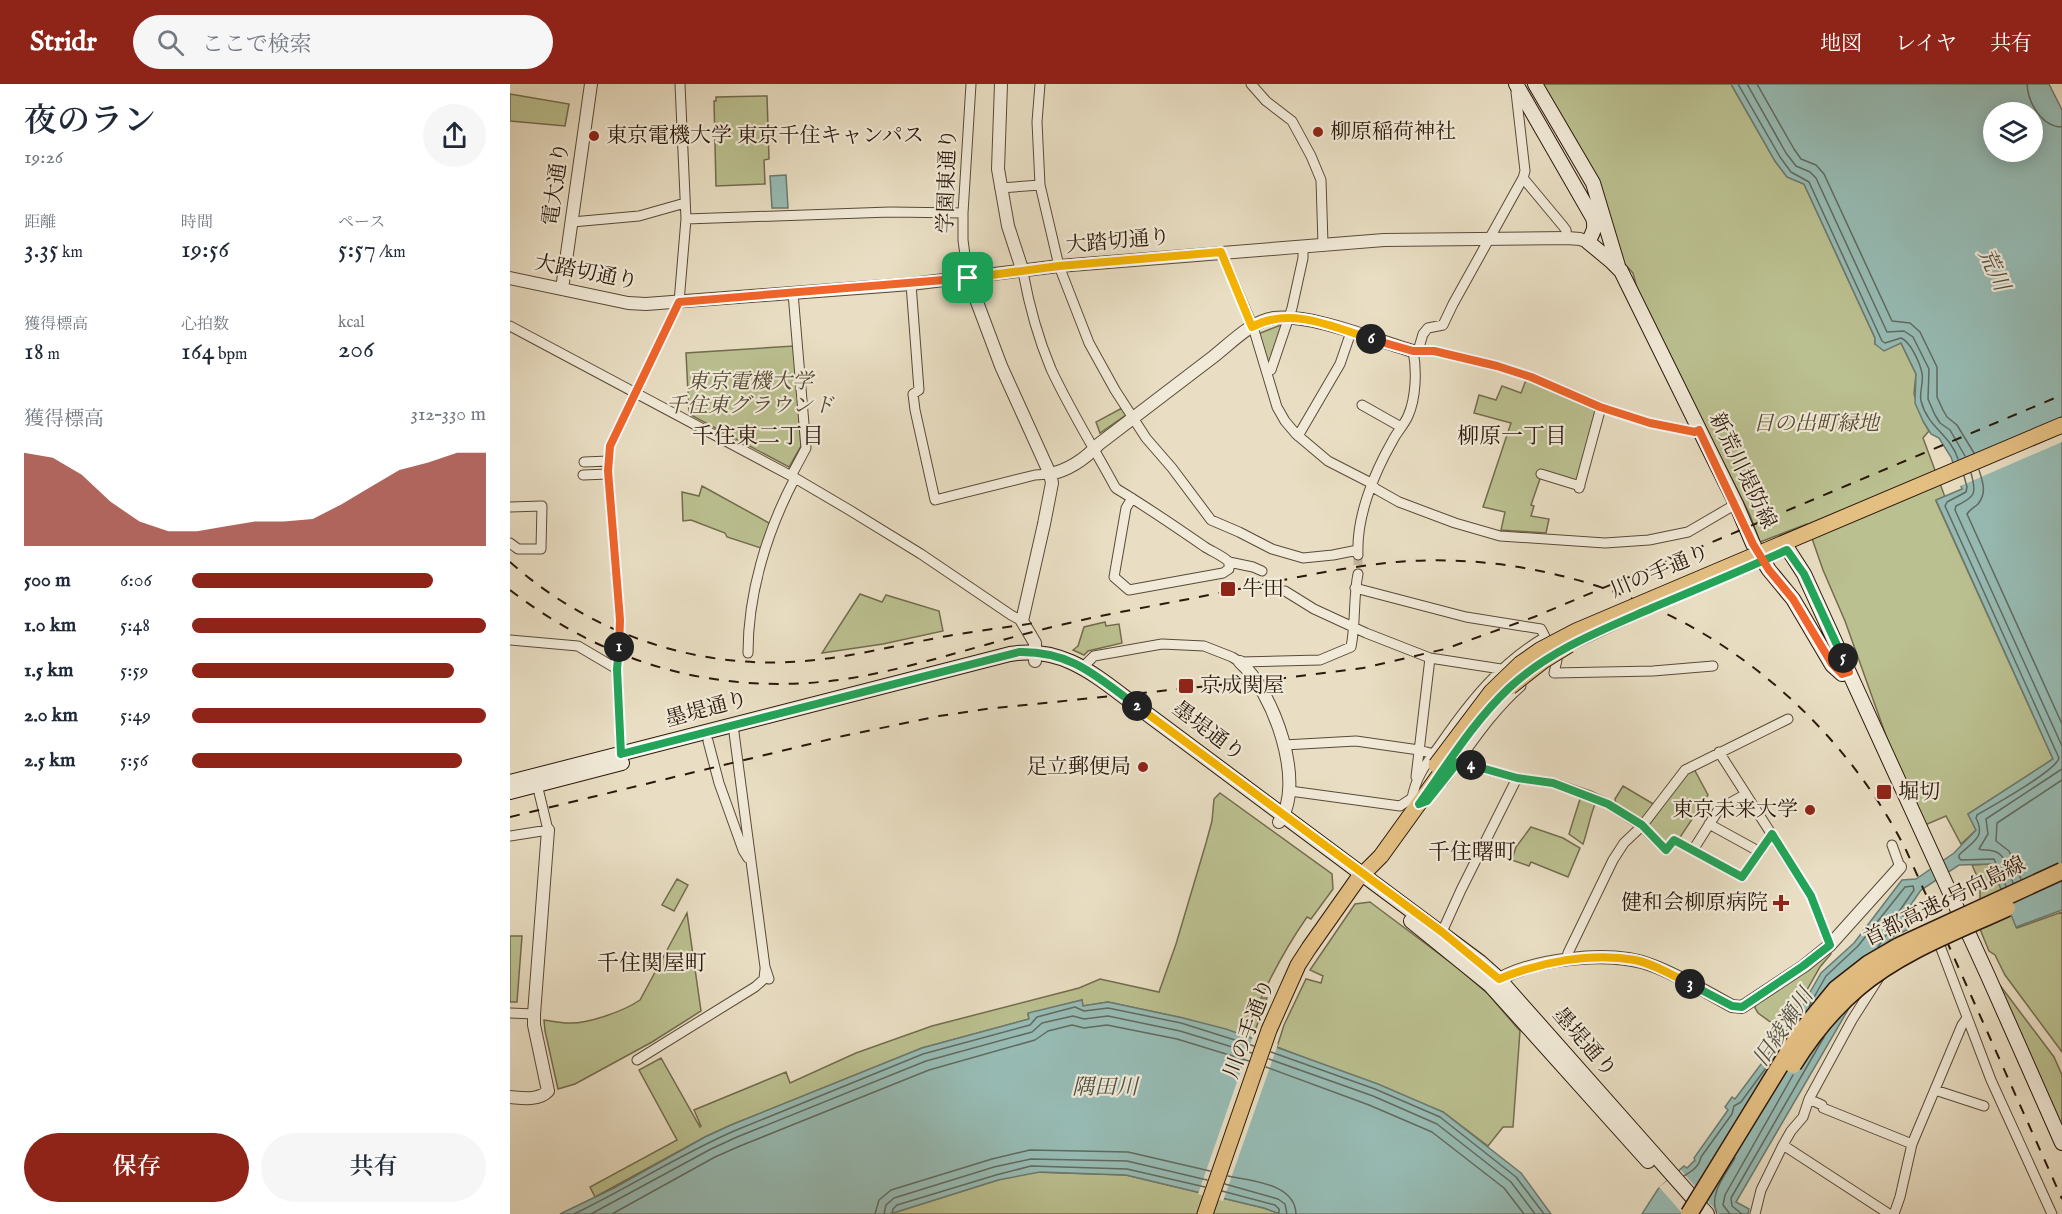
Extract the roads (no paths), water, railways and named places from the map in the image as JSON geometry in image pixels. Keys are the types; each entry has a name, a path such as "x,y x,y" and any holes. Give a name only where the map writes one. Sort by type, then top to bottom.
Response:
{"highway":[{"name":"首都高速6号向島線","path":"1689,1214 1800,1033 1836,989 1868,964 1891,950 2062,871"},
{"name":"首都高速6号向島線","path":"1702,1214 1794,1063 1821,1025 1845,999 1875,975 1905,957 2062,883"}],"main road":[{"name":"新荒川堤防線","path":"1535,84 1593,183 1619,268 1736,504 1753,544 1769,570 1793,599 1832,664 1842,674 1849,672"},
{"path":"1518,87 1593,218 1594,231 1588,242"},
{"name":"新荒川堤防線","path":"1588,242 1619,268"},
{"name":"川の手通り","path":"1790,545 2062,425"},
{"name":"川の手通り","path":"1204,1214 1269,1030 1286,989 1309,948 1360,877 1380,856 1438,763 1491,692 1520,664 1540,650 1576,631 2062,434"},
{"name":"新荒川堤防線","path":"1790,545 2062,1143"},
{"name":"墨堤通り","path":"1035,656 1080,675 1281,818"},
{"name":"墨堤通り","path":"510,792 536,781 733,730 1035,656 1056,656 1083,667 1360,877 1437,940 1495,982"},
{"name":"墨堤通り","path":"621,759 708,741 733,730"},
{"name":"墨堤通り","path":"510,782 536,781"},
{"name":"墨堤通り","path":"1360,877 1442,932 1495,982 1670,1179 1707,1214"},
{"name":"墨堤通り","path":"1670,1179 1695,1214"}],"street":[{"name":"電大通り","path":"562,289 591,84"},
{"path":"621,759 617,669 620,620 608,474 609,461 612,439 679,302 686,219 681,84"},
{"name":"学園東通り","path":"968,278 963,240 963,213 972,84"},
{"path":"1000,84 998,169 1008,226 1023,272 1029,302 1051,368 1094,449 1115,487 1229,562 1262,571"},
{"path":"1040,84 1036,122 1040,185 1059,266 1092,349 1146,438 1211,520 1272,549 1303,558 1358,553 1363,513 1371,485 1384,457 1408,417 1412,399 1415,351 1428,328 1443,325 1523,178 1525,171 1516,92 1518,87"},
{"path":"1251,84 1266,101 1292,121 1311,156 1321,180 1323,244"},
{"path":"1523,178 1566,230 1567,237"},
{"path":"1000,188 1040,185"},
{"path":"572,222 639,216 685,203"},
{"path":"686,219 963,213"},
{"name":"大踏切通り","path":"510,278 637,305 911,284 1059,266 1323,244 1384,240 1567,237 1588,242"},
{"path":"1267,371 1271,370 1289,318 1303,258 1303,246"},
{"path":"1221,252 1252,327 1277,407 1285,422 1328,461 1399,502 1414,509 1500,536 1605,543 1649,540 1688,532 1736,504"},
{"path":"968,278 1000,366 1050,474 1052,483 1022,621"},
{"path":"911,284 919,390 913,394 934,500 1035,475 1059,472 1089,455 1134,417 1252,327 1268,320 1289,318 1314,321 1415,351 1434,351 1497,366 1531,377 1600,407 1650,423 1695,432 1699,430"},
{"path":"748,652 749,621 756,582 782,503 806,448 794,294"},
{"path":"510,326 793,477 917,551 1022,621 1034,640 1035,656"},
{"path":"1298,436 1340,364 1351,332"},
{"path":"1362,405 1401,428"},
{"path":"1541,474 1579,487 1600,407"},
{"path":"584,462 609,461"},
{"path":"584,475 608,474"},
{"path":"1132,498 1126,508 1114,577 1126,589 1223,573 1228,569 1229,562"},
{"path":"510,507 542,506 541,549 518,549 510,543"},
{"path":"1240,663 1320,660 1351,647 1355,628 1355,588 1358,574"},
{"path":"1355,588 1466,617 1542,629 1557,660 1554,673 1653,671 1713,666"},
{"path":"1286,591 1314,609 1430,658 1501,669"},
{"path":"1416,781 1438,763 1479,692 1501,669 1545,637"},
{"path":"510,640 578,646 617,669"},
{"path":"1083,667 1094,656 1162,644 1203,646 1232,657 1240,663 1255,679 1264,694 1284,745 1290,791 1281,818"},
{"path":"1415,801 1430,658"},
{"path":"1290,791 1400,806 1415,801 1427,801 1506,700 1532,677 1557,660"},
{"path":"1566,960 1613,860 1624,843 1642,825 1684,770 1788,719"},
{"path":"733,730 765,967 769,979"},
{"path":"708,741 719,783 743,850 751,863"},
{"path":"1284,745 1356,741 1419,750 1438,763"},
{"path":"1719,752 1811,896 1830,945"},
{"path":"1458,762 1517,778 1553,783 1590,796 1642,825 1666,850 1674,840 1742,877 1772,834"},
{"path":"1442,932 1517,778"},
{"path":"510,1097 537,1098 548,1091 534,1025 548,830 536,781"},
{"path":"1693,850 1719,809 1746,794"},
{"path":"1709,824 1760,852"},
{"path":"510,836 548,830"},
{"path":"1495,982 1537,965 1566,960 1614,958 1634,960 1666,972 1737,1007 1748,1004 1830,945 1900,867 1892,845"},
{"path":"1755,1214 1761,1190 1783,1145 1803,1117 1809,1099 1852,1020 1898,953 1929,933 1936,935 1946,956 1991,1080 2052,1214"},
{"path":"637,1060 755,987 764,979 765,967"},
{"path":"510,1013 534,1014"},
{"path":"1894,1214 1912,1144 1967,1018"},
{"path":"1935,1090 1984,1106"},
{"path":"1809,1099 1833,1112 1912,1144"},
{"path":"1783,1145 1888,1214"}],"water":[{"name":"荒川","path":"1731,84 2049,84 2062,110 2062,910 2016,927 1991,864 1959,865 1921,890 1903,916 1909,929 1894,936 1887,943 1736,1202 1749,1209 1748,1214 1642,1214 1658,1189 1684,1166 1687,1168 1695,1160 1694,1158 1728,1110 1725,1107 1732,1097 1735,1099 1794,1020 1821,973 1854,943 1902,880 1916,879 1954,853 1976,830 1968,814 2053,759 1936,500 1962,489 1951,457 1939,438 1931,434 1915,403 1916,374 1901,343 1884,351 1875,344 1875,338 1804,184 1787,177 1775,161"},
{"path":"786,175 788,208 772,208 770,176"},
{"name":"隅田川","path":"1082,1000 1083,1006 1108,1002 1226,1029 1378,1084 1443,1112 1521,1173 1551,1214 1280,1214 1264,1208 1126,1175 1040,1172 998,1180 890,1214 560,1214 614,1188 731,1125 922,1048 1029,1019 1028,1013"}],"tunnel":[{"path":"1358,556 1358,574"}],"railway":[{"path":"510,817 843,736 939,716 1363,668 1445,649 1534,617 2062,395"},
{"path":"510,590 548,617 588,639 629,657 671,670 715,679 759,684 805,683 852,678 900,668 1087,619 1313,574 1397,562 1437,560 1518,567 1559,575 1636,600 1674,617 1709,637 1769,680 1822,730 1868,787 1906,850 2062,1199"},
{"path":"510,562 571,607 605,625 640,639 713,658 751,662 808,661 963,633 1040,622"}],"place":[{"name":"柳原稲荷神社","path":"1318,132"},
{"name":"東京電機大学 東京千住キャンパス","path":"594,136"},
{"name":"牛田","path":"1228,589"},
{"name":"京成関屋","path":"1186,686"},
{"name":"足立郵便局","path":"1143,767"},
{"name":"堀切","path":"1884,792"},
{"name":"東京未来大学","path":"1810,810"},
{"name":"健和会柳原病院","path":"1781,903"}],"district":[{"name":"千住東二丁目","path":"758,437"},
{"name":"柳原一丁目","path":"1512,437"},
{"name":"千住曙町","path":"1472,853"},
{"name":"千住関屋町","path":"652,964"}],"park label":[{"name":"東京電機大学 千住東グラウンド","path":"750,394"},
{"name":"日の出町緑地","path":"1816,424"}],"water label":[{"name":"旧綾瀬川","path":"1784,1028"}]}
